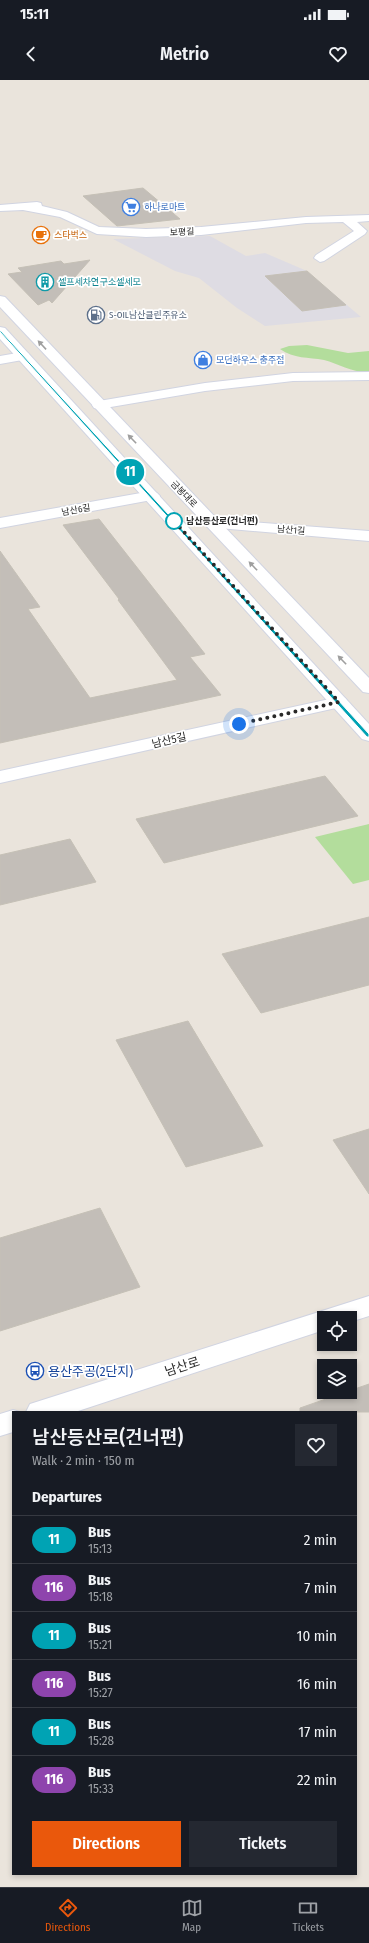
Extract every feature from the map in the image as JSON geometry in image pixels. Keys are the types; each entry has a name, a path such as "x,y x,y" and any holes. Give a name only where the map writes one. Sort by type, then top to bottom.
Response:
{"street":[{"path":"0,208 60,204"},
{"name":"보평길","path":"22,206 63,214 97,230 146,233 201,231 306,220 347,220 369,218"},
{"path":"320,258 326,252 353,239 361,231 347,220"},
{"name":"금봉대로","path":"0,300 369,688"},
{"path":"0,331 369,735"},
{"path":"0,360 23,356"},
{"path":"99,405 205,387 264,380 293,377 369,376"},
{"name":"남산6길","path":"0,523 152,496"},
{"name":"남산1길","path":"213,524 369,536"},
{"name":"남산5길","path":"0,777 339,702"},
{"path":"353,1311 369,1306"},
{"name":"남산로","path":"43,1411 317,1322"},
{"path":"0,1425 12,1421"}],"shaded area":[{"path":"210,236 246,256 265,253 307,271 361,317 265,326 237,308 199,278 175,271 113,239"}],"green space":[{"path":"307,345 348,353 369,351 369,372 352,370 324,360 291,355 280,349 289,346"},
{"path":"369,824 369,880 353,884 315,837"}],"building":[{"name":"하나로마트","path":"143,188 180,219 117,226 83,196"},
{"name":"셀프세차연구소셀세모","path":"90,260 52,303 49,300 38,305 8,274 22,272 18,268 61,261 64,264"},
{"path":"307,271 346,305 302,311 265,276"},
{"path":"99,519 205,654 190,657 221,695 0,743 0,551 40,607 28,609 90,698 177,680 118,600 119,599 63,525"},
{"path":"325,776 358,816 164,863 136,819"},
{"path":"70,839 96,882 0,905 0,855"},
{"path":"369,917 369,985 261,1013 222,954"},
{"path":"188,1021 263,1146 186,1167 116,1040"},
{"path":"369,1129 369,1194 333,1140"},
{"path":"100,1208 140,1287 0,1331 0,1238"},
{"path":"369,1384 369,1412 300,1411 300,1408 326,1399 357,1399 357,1388"}],"bus line":[{"name":"11","path":"0,331 369,735"}],"place":[{"name":"하나로마트","path":"131,207"},
{"name":"스타벅스","path":"41,235"},
{"name":"셀프세차연구소셀세모","path":"45,282"},
{"name":"S-OIL남산클린주유소","path":"96,315"},
{"name":"모던하우스 충주점","path":"203,360"},
{"name":"남산등산로(건너편)","path":"174,521"},
{"name":"용산주공(2단지)","path":"35,1371"}],"route":[{"path":"174,521 172,519 339,702 239,724"}]}
